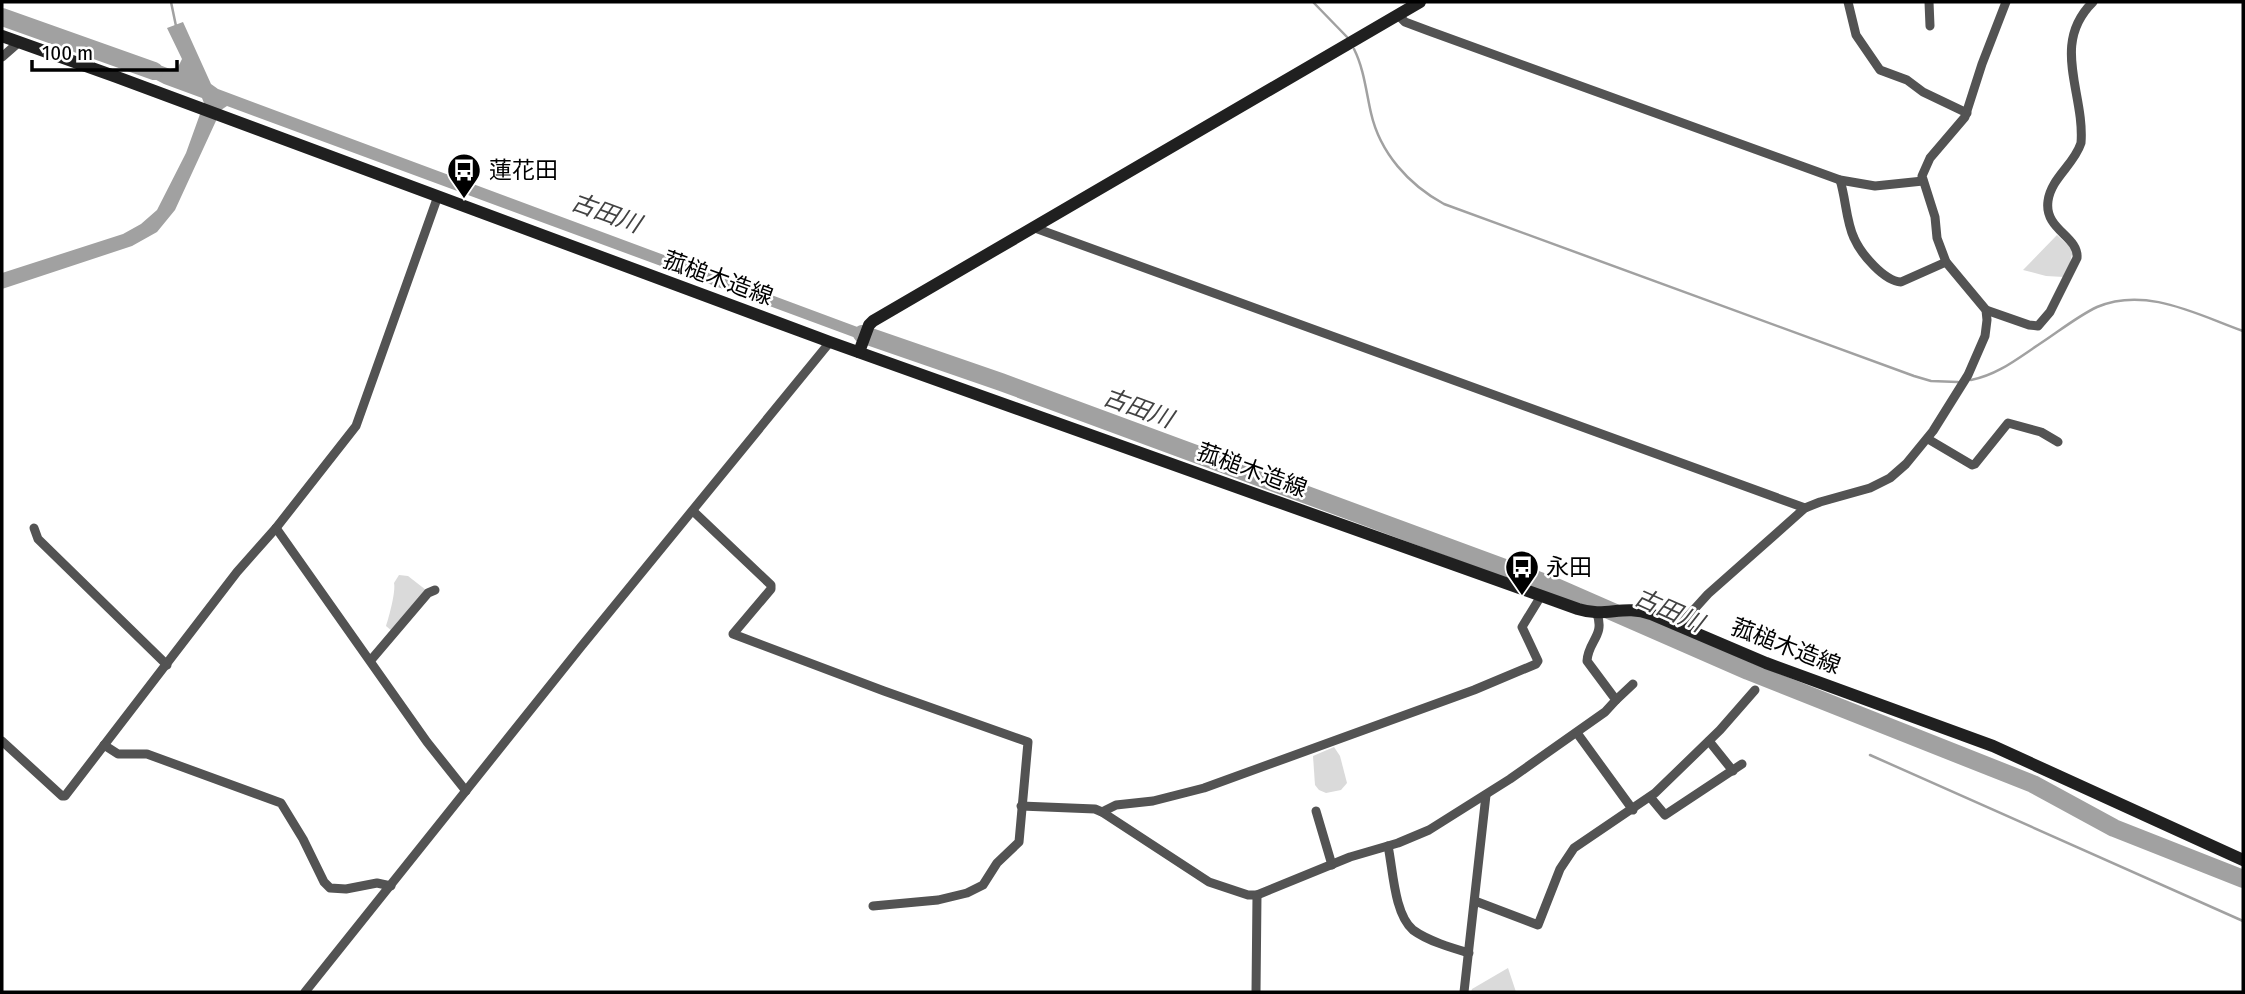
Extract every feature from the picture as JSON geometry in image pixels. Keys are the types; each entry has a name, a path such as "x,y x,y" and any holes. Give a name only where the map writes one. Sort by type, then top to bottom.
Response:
{"main road":[{"path":"860,348 869,325 1420,2"},
{"name":"菰槌木造線","path":"2,36 830,342 860,348 1541,596 1598,614 1625,609 1640,610 1766,663 1993,746 2243,860"}],"street":[{"path":"1848,2 1856,35 1880,70 1908,80 1923,92 1967,113"},
{"path":"1929,2 1930,26"},
{"path":"2006,2 1967,113 1925,166 1923,181 1933,210 1937,238 1946,262 1986,310 2038,326 2050,312 2077,258 2077,250 2052,221 2048,206 2054,184 2076,156 2081,143 2071,46 2078,22 2093,2"},
{"path":"1398,15 1405,22 1429,31 1840,180 1875,186 1923,181"},
{"path":"2,57 18,43"},
{"path":"1840,180 1854,238 1886,275 1901,282 1946,262"},
{"path":"2,741 65,796 237,572 339,449 360,418 438,196"},
{"path":"1035,228 1805,508"},
{"path":"1679,626 1708,594 1805,508 1881,483 1906,464 1928,439 1976,360 1987,328 1986,310"},
{"path":"305,992 580,648 830,342"},
{"path":"1928,439 1972,465 2008,423 2041,432 2058,442"},
{"path":"693,512 771,585 771,589 733,634 1028,742 1019,842 997,863 983,884 967,892 938,900 873,906"},
{"path":"34,528 38,539 167,665"},
{"path":"276,528 427,742 466,791"},
{"path":"371,660 428,593 435,590"},
{"path":"1102,812 1116,805 1168,798 1224,781 1474,690 1536,664 1538,661 1522,627 1541,596"},
{"path":"1598,614 1600,630 1587,661 1616,700"},
{"path":"1021,806 1095,809 1209,882 1248,895 1257,895 1429,830 1577,733 1605,712 1633,684"},
{"path":"1475,901 1538,925 1560,869 1570,853 1592,834 1650,797 1709,741 1755,690"},
{"path":"1577,733 1633,810"},
{"path":"1709,741 1733,771"},
{"path":"104,745 118,754 147,754 281,803 303,839 324,882 330,887 346,890 377,883 391,886"},
{"path":"1650,797 1665,814 1742,764"},
{"path":"1465,992 1486,795"},
{"path":"1316,811 1332,865"},
{"path":"1388,846 1394,886 1411,927 1423,935 1469,953"},
{"path":"1256,992 1257,895"}],"shaded area":[{"path":"183,22 211,84 218,89 887,338 883,348 227,106 221,110 175,210 157,232 132,246 2,289 2,273 123,234 141,224 157,210 186,153 204,103 202,98 164,84 131,67 136,56 170,69 178,67 182,59 167,28"},
{"path":"2057,235 2073,250 2064,277 2023,270"},
{"path":"399,575 408,576 426,590 392,631 386,626 394,583"},
{"path":"1334,747 1340,756 1347,783 1341,790 1326,793 1315,785 1313,756"},
{"path":"1508,968 1516,992 1471,992 1472,989"}],"waterway":[{"path":"171,2 176,26"},
{"path":"1313,2 1347,37"},
{"name":"古田川","path":"2,17 154,71"},
{"path":"1354,49 1381,141 1408,177 1444,204 1914,376 1931,381 1958,382"},
{"path":"1971,380 1998,370 2082,315 2115,301 2153,301 2172,305 2243,331"},
{"name":"古田川","path":"862,334 1001,382 1556,587 1748,671 2033,784 2114,828 2243,879"},
{"path":"1870,755 2243,921"}],"place":[{"name":"蓮花田","path":"464,200"},
{"name":"永田","path":"1522,597"}]}
